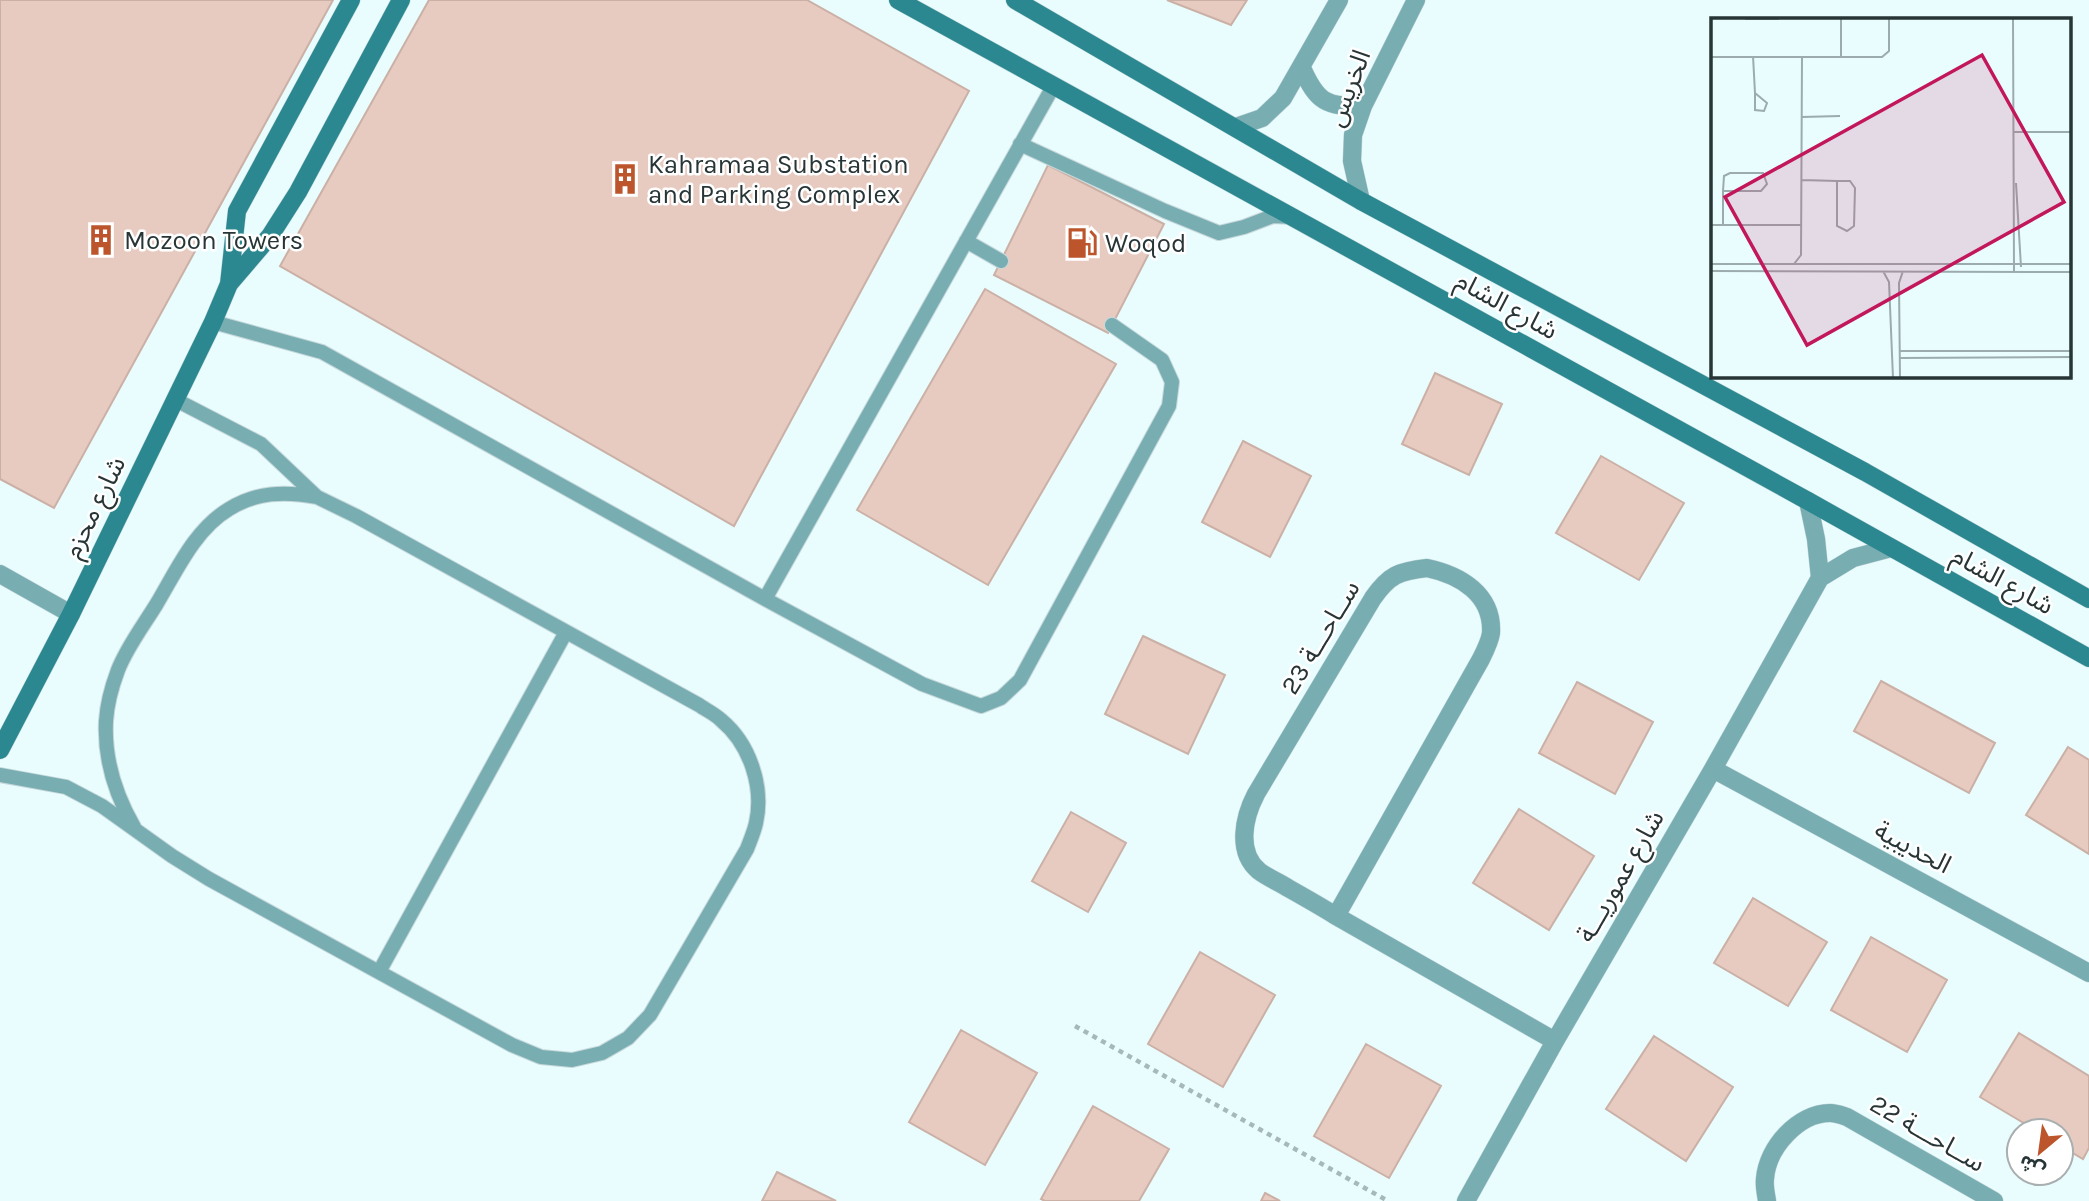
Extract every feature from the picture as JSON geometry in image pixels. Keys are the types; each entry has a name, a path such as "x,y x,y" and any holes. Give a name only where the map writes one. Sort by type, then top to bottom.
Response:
{"street":[{"name":"شارع محزم","path":"0,750 71,614 213,322 229,284 237,211 351,0"},
{"name":"شارع محزم","path":"229,284 270,236 298,192 401,0"},
{"name":"شارع الشام","path":"898,0 2089,658"},
{"name":"شارع الشام","path":"1015,0 1362,201 1865,472 2089,599"},
{"name":"الخريس","path":"1236,127 1262,118 1283,98 1339,0"},
{"name":"الخريس","path":"1362,201 1352,161 1353,135 1363,106 1416,0"},
{"path":"1302,68 1310,86 1328,103 1344,107 1363,106"},
{"path":"1808,501 1816,539 1819,578 1853,558 1891,548"},
{"name":"ســاحـــة 23","path":"1336,916 1481,659 1491,635 1490,618 1485,603 1471,587 1447,572 1427,568 1404,571 1385,581 1248,810 1244,825 1245,842 1249,858 1258,870 1336,916 1555,1041"},
{"path":"0,574 71,614"},
{"name":"شارع عموريـــة","path":"1466,1201 1819,578"},
{"name":"الحديبية","path":"1713,768 2089,972"},
{"name":"ســاحـــة 22","path":"1767,1201 1767,1166 1782,1139 1795,1127 1818,1115 1832,1113 1847,1116 1994,1201"}],"lane":[{"path":"765,599 1054,85"},
{"path":"1020,144 1219,233 1273,216 1292,216"},
{"path":"966,241 1001,261"},
{"path":"213,322 322,352 922,684 981,706 1001,698 1020,680 1169,406 1172,382 1162,360 1112,325"},
{"path":"176,400 261,444 317,497"},
{"path":"0,775 65,787 102,806 136,832 209,878 512,1045 541,1057 572,1060 602,1054 628,1038 649,1015 747,849 756,823 758,795 753,768 741,742 723,721 699,705 356,516 317,497 271,493 229,508 213,520 199,536 119,667 110,694 106,750 112,779 136,832"},
{"path":"379,972 566,632"}],"path":[{"path":"1075,1026 1388,1201"}],"building":[{"name":"Mozoon Towers","path":"0,0 333,0 54,508 0,479"},
{"name":"Kahramaa Substation and Parking Complex","path":"429,0 807,0 969,91 734,526 280,266"},
{"path":"1167,0 1247,0 1231,25"},
{"name":"Woqod","path":"1048,165 1164,224 1108,333 994,275"},
{"path":"985,289 1116,364 988,585 857,510"},
{"path":"1435,373 1502,404 1469,475 1402,444"},
{"path":"1243,441 1311,476 1270,557 1202,522"},
{"path":"1601,456 1684,503 1639,580 1556,533"},
{"path":"1143,636 1225,675 1188,754 1105,714"},
{"path":"1881,681 1995,743 1969,793 1854,731"},
{"path":"1577,682 1653,722 1615,794 1539,753"},
{"path":"2068,747 2089,760 2089,854 2026,815"},
{"path":"1519,809 1594,856 1549,930 1473,883"},
{"path":"1071,812 1126,843 1088,912 1032,881"},
{"path":"1753,898 1827,942 1788,1006 1714,963"},
{"path":"1871,937 1947,980 1907,1052 1831,1010"},
{"path":"1200,952 1275,995 1223,1087 1148,1044"},
{"path":"961,1030 1037,1073 985,1165 909,1122"},
{"path":"2019,1033 2089,1076 2089,1148 2083,1159 2075,1154 2075,1117 2014,1117 1980,1097"},
{"path":"1654,1036 1733,1087 1686,1161 1606,1109"},
{"path":"1366,1044 1441,1086 1389,1178 1314,1136"},
{"path":"1093,1106 1169,1149 1139,1201 1041,1199"},
{"path":"777,1172 836,1201 762,1201"},
{"path":"1265,1193 1280,1201 1261,1201"}],"place":[{"name":"Kahramaa Substation and Parking Complex","path":"625,179"},
{"name":"Mozoon Towers","path":"101,240"},
{"name":"Woqod","path":"1082,243"}]}
